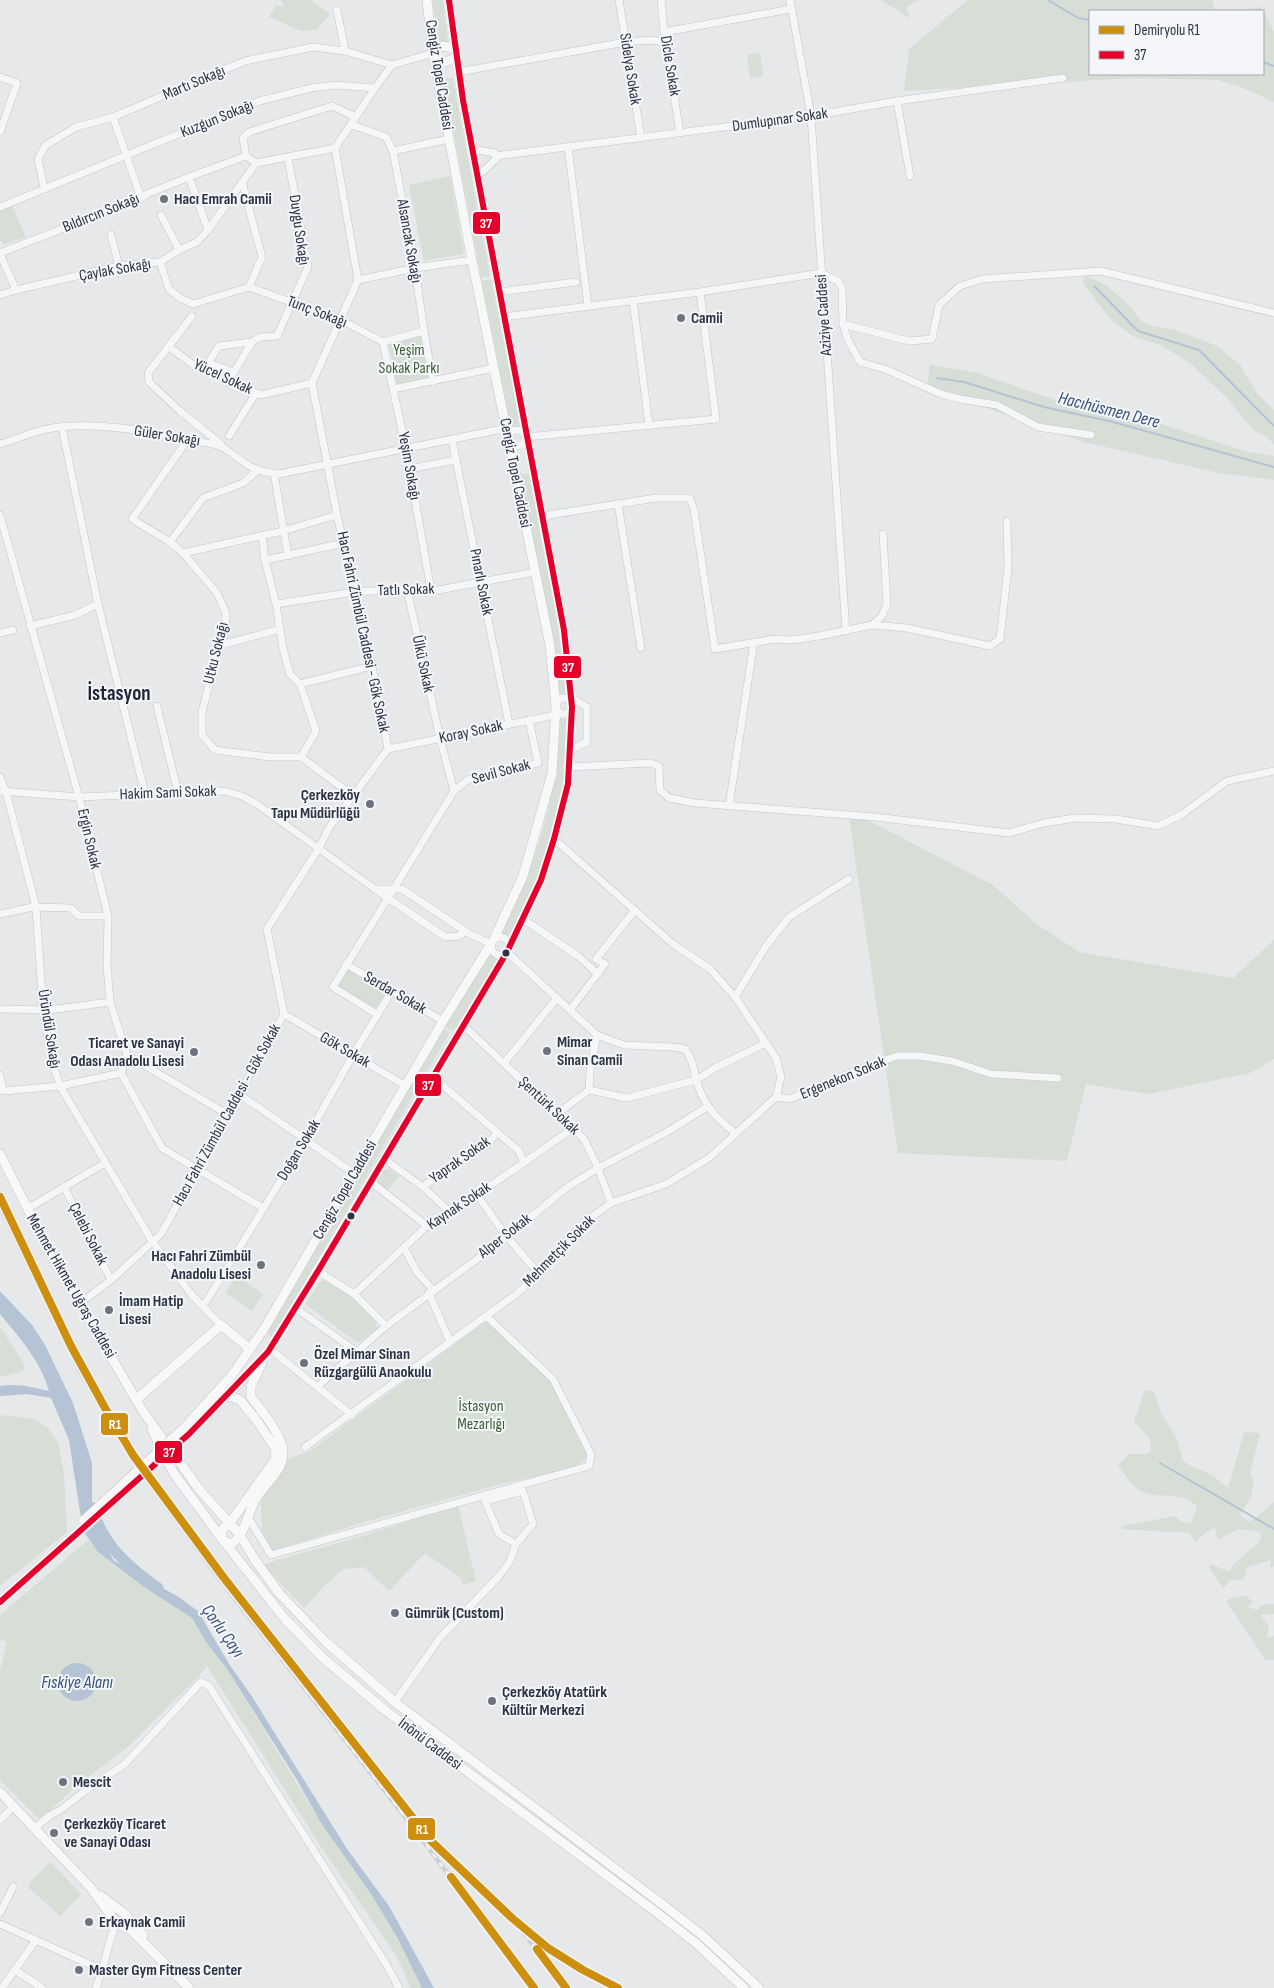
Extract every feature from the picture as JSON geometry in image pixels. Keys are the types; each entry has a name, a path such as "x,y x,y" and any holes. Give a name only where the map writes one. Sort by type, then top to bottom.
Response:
{"main road":[{"name":"Cengiz Topel Caddesi","path":"187,1431 232,1375 264,1330 492,941 523,876 552,774 556,706 550,645 472,260 433,55 427,0"},
{"name":"Cengiz Topel Caddesi","path":"187,1431 245,1378 269,1350 318,1271 383,1158 507,952 541,880 568,784 572,702 564,630 472,149 455,53 449,0"},
{"path":"443,46 455,53 444,62 433,55 443,46"},
{"name":"Mehmet Hikmet Uğraş Caddesi","path":"0,1154 27,1209 79,1304 137,1399 166,1451"},
{"path":"137,1399 221,1325 250,1349"},
{"path":"226,1395 240,1400 255,1418 276,1450 275,1460 229,1524 224,1526 221,1531 222,1539 225,1542 235,1543 256,1499 278,1470 284,1452 281,1441 251,1397 250,1391 269,1350"},
{"path":"0,1598 187,1431"},
{"path":"0,1602 187,1431"},
{"path":"166,1451 240,1535"},
{"name":"İnönü Caddesi","path":"166,1451 175,1475 222,1539 285,1619 323,1658 386,1711 656,1912 696,1944 744,1988"},
{"name":"İnönü Caddesi","path":"240,1535 279,1594 326,1642 395,1702 690,1925 759,1988"},
{"path":"0,1792 91,1888 124,1914 140,1931 152,1950"},
{"path":"518,1810 525,1801"},
{"path":"91,1888 116,1923 132,1931 189,1988"},
{"path":"116,1923 116,1912 124,1914"},
{"path":"116,1923 126,1923 124,1914"}],"street":[{"name":"Sidelya Sokak","path":"619,0 641,138"},
{"name":"Dicle Sokak","path":"661,0 664,32 680,133"},
{"name":"Aziziye Caddesi","path":"790,0 811,116 846,631"},
{"path":"664,32 791,9"},
{"path":"337,10 345,51"},
{"path":"458,72 626,42 651,40 666,42"},
{"name":"Martı Sokağı","path":"44,188 38,159 46,145 76,127 113,117 245,61 313,47 345,51 392,65"},
{"path":"356,117 332,106 249,132 243,138 246,156 256,163 335,148 392,65 433,55"},
{"path":"0,77 17,83 0,132"},
{"name":"Dumlupınar Sokak","path":"496,156 811,116 897,101 1063,78"},
{"name":"Kuzgun Sokağı","path":"1,205 259,101 311,88 336,85 375,88"},
{"path":"897,101 910,176"},
{"path":"113,117 141,198"},
{"path":"352,125 386,138 393,151 449,139"},
{"path":"568,147 588,306"},
{"path":"312,383 358,280 335,148"},
{"path":"472,149 495,153 496,156 496,159 478,178"},
{"name":"Alsancak Sokağı","path":"393,151 415,268 433,382"},
{"name":"Bıldırcın Sokağı","path":"0,253 246,156"},
{"name":"Duygu Sokağı","path":"208,362 219,346 252,342 260,337 277,336 308,268 288,158"},
{"name":"Çaylak Sokağı","path":"0,295 119,266 160,262 179,250 197,242 208,230 256,163"},
{"path":"189,177 208,230"},
{"path":"160,262 169,289 180,298 193,304 249,287 262,257 242,182"},
{"path":"161,216 179,250"},
{"path":"111,235 119,266"},
{"path":"0,253 16,290"},
{"path":"358,280 415,268 472,260"},
{"path":"843,324 909,340 932,339 939,305 960,286 982,279 1101,271 1274,313"},
{"path":"503,316 700,292 822,273 838,282 842,288 843,324 847,338 860,362 884,369 941,394 960,400 997,405 1038,427 1091,435"},
{"path":"499,292 576,282"},
{"name":"Tunç Sokağı","path":"249,287 341,320 383,342"},
{"path":"526,437 716,419 700,292"},
{"path":"633,300 649,425"},
{"path":"192,316 148,373 149,382 180,411 225,448"},
{"path":"383,342 424,331"},
{"path":"228,382 252,342"},
{"name":"Yeşim Sokağı","path":"383,342 406,449 431,590"},
{"name":"Yücel Sokak","path":"168,346 196,367 261,395 312,383"},
{"name":"Yücel Sokak","path":"208,362 234,372"},
{"path":"394,389 494,368"},
{"name":"Hacı Fahri Zümbül Caddesi - Gök Sokak","path":"79,1304 111,1280 161,1234 284,1014 267,929 320,848 329,828 388,749 372,666 337,515 312,383"},
{"path":"230,436 256,393"},
{"name":"Güler Sokağı","path":"0,444 45,429 82,426 117,428 188,439 225,448 248,465 258,470 274,473 328,465"},
{"path":"62,427 98,604 145,794"},
{"path":"328,465 507,428"},
{"path":"515,430 524,432 525,442 521,446 513,445 509,441 511,433 515,430"},
{"name":"Utku Sokağı","path":"188,439 132,519 170,542 183,553 217,593 226,613 225,633 202,712 202,735 215,750 270,757 301,757"},
{"name":"Pınarlı Sokak","path":"452,440 509,724"},
{"path":"409,469 456,460"},
{"path":"170,542 204,498 243,483 258,470"},
{"path":"274,473 288,556"},
{"path":"542,516 656,498 690,498 694,510 715,649 775,639 792,640 872,625 907,628 990,646 1000,639 1008,568 1007,521"},
{"path":"618,504 641,648"},
{"name":"Ergin Sokak","path":"0,515 79,796 108,916 107,965 110,1002 127,1055"},
{"path":"183,553 283,531 337,515"},
{"path":"872,625 882,616 887,604 883,534"},
{"path":"262,536 283,649 290,674 300,684 316,731 301,757 352,795"},
{"path":"265,560 344,544"},
{"name":"Tatlı Sokak","path":"276,604 354,592 431,590 535,572"},
{"name":"Ülkü Sokak","path":"407,590 440,738"},
{"path":"30,626 75,615 98,604"},
{"path":"221,645 280,629"},
{"path":"0,633 13,630"},
{"path":"729,806 754,642"},
{"path":"300,684 372,666"},
{"path":"570,750 588,742 587,707 565,698 560,699 556,706 560,713 565,714 570,712 572,702"},
{"path":"157,706 178,793"},
{"name":"Koray Sokak","path":"388,749 555,715"},
{"name":"Sevil Sokak","path":"454,790 469,779 538,762 530,720"},
{"path":"378,1014 333,987 454,790 440,738"},
{"path":"568,767 650,764 660,766 660,790 670,798 695,803 875,817 1008,833 1044,823 1075,818 1116,819 1158,826 1181,815 1228,781 1274,772"},
{"name":"Üründül Sokağı","path":"0,776 36,907 43,1010 53,1065 60,1086 152,1241 191,1294 221,1325"},
{"name":"Hakim Sami Sokak","path":"3,792 79,796 224,791 242,796 320,848 445,937 459,936 465,931"},
{"path":"554,839 673,944 710,969 735,997 776,1058 780,1077 776,1096"},
{"path":"735,997 766,946 789,916 849,878"},
{"path":"375,889 402,889 465,931 492,941"},
{"path":"0,914 36,907 71,908 79,916 108,916"},
{"path":"570,1010 605,964 596,958 635,910"},
{"path":"524,919 578,956 598,974"},
{"path":"492,941 499,937 505,939 508,943 507,952"},
{"path":"492,941 492,950 496,954 507,952"},
{"path":"507,952 597,1035 624,1045 673,1047 685,1050 693,1061 696,1080 707,1107 736,1133"},
{"name":"Serdar Sokak","path":"346,964 443,1022"},
{"name":"Doğan Sokak","path":"201,1304 206,1302 306,1141 353,1055 392,991"},
{"path":"504,1063 557,998"},
{"path":"0,1009 43,1010 110,1002"},
{"name":"Gök Sokak","path":"284,1014 406,1086"},
{"name":"Şentürk Sokak","path":"463,1025 584,1139 598,1168 610,1203"},
{"path":"589,1090 590,1072 597,1035"},
{"path":"557,1114 589,1090 627,1098 696,1080 715,1068 766,1043"},
{"path":"227,1114 127,1055 121,1073 162,1148 196,1170 263,1208"},
{"name":"Ergenekon Sokak","path":"776,1096 790,1099 855,1071 897,1056 920,1056 952,1061 991,1074 1058,1078"},
{"path":"0,1075 3,1091 60,1086 121,1073"},
{"path":"433,1077 519,1151 524,1162"},
{"path":"239,1094 354,1174"},
{"name":"Mehmetçik Sokak","path":"305,1448 515,1295 539,1274 582,1224 610,1203 666,1184 709,1158 776,1096"},
{"name":"Alper Sokak","path":"318,1386 386,1326 507,1237 566,1188 598,1168 667,1132 707,1107"},
{"name":"Kaynak Sokak","path":"354,1294 427,1226 451,1213 572,1129"},
{"name":"Yaprak Sokak","path":"423,1187 459,1158 487,1145 497,1133"},
{"path":"383,1158 423,1187 451,1213"},
{"path":"27,1209 105,1163"},
{"path":"370,1181 427,1226"},
{"name":"Çelebi Sokak","path":"64,1187 111,1280"},
{"path":"477,1195 507,1237 539,1274"},
{"path":"404,1248 431,1292 450,1342"},
{"path":"318,1271 354,1294 386,1326"},
{"path":"301,1312 356,1351"},
{"path":"248,1517 271,1555 589,1466 591,1454 553,1379 486,1316"},
{"path":"269,1350 318,1386 352,1415"},
{"path":"395,1702 439,1639 499,1576 510,1561 516,1544 533,1524 522,1491 485,1501 499,1534 516,1544"},
{"path":"34,1829 49,1816 62,1809 86,1790 125,1764 201,1682 209,1686 386,1964 399,1988"},
{"path":"0,1820 13,1807"},
{"path":"0,1913 13,1887"},
{"path":"96,1988 116,1923"},
{"path":"0,1924 102,1970"},
{"path":"2,1988 36,1940"},
{"path":"15,1970 42,1988"}],"green space":[{"path":"281,0 310,0 330,14 317,30 301,31 269,17 276,5 285,7"},
{"path":"433,0 443,0 448,42 438,42"},
{"path":"881,0 919,0 906,7 911,19"},
{"path":"968,0 1212,0 1215,10 1089,10 1089,75 1264,75 1264,13 1274,32 1274,102 1241,87 1218,80 1133,78 904,91 909,49"},
{"path":"1261,7 1263,10 1238,10"},
{"path":"760,53 763,76 750,78 747,55"},
{"path":"453,78 490,276 481,277 444,79"},
{"path":"450,176 464,254 424,261 409,185"},
{"path":"11,203 26,237 4,244 0,240 0,208"},
{"path":"1086,276 1106,285 1129,305 1141,321 1148,325 1176,330 1217,346 1241,366 1257,394 1274,410 1274,444 1265,436 1253,430 1226,397 1192,365 1161,345 1134,337 1110,319 1082,282"},
{"path":"491,279 521,426 511,428 482,281"},
{"name":"Yeşim Sokak Parkı","path":"421,334 430,378 397,385 388,340"},
{"path":"930,365 974,372 1079,408 1152,421 1248,452 1274,456 1274,480 1219,473 1084,442 964,400 926,393"},
{"path":"529,473 563,653 567,694 559,694 520,475"},
{"path":"560,719 569,719 568,739 563,782 553,828 533,889 508,937 501,933 519,896 535,855 551,797"},
{"path":"848,810 993,885 1035,923 1079,952 1233,978 1274,940 1274,1059 1250,1073 1149,1094 1086,1084 1067,1161 898,1153"},
{"path":"490,952 499,957 453,1031 445,1027"},
{"path":"349,968 384,989 385,994 376,1008 340,989 339,983"},
{"path":"442,1028 450,1032 272,1337 264,1332"},
{"path":"390,1169 399,1176 386,1193 373,1183 382,1170"},
{"path":"237,1276 263,1294 252,1311 225,1293"},
{"path":"327,1279 364,1307 375,1322 377,1329 360,1342 355,1341 305,1304 320,1282"},
{"name":"İstasyon Mezarlığı","path":"486,1321 551,1382 589,1456 574,1468 501,1484 365,1522 271,1551 262,1533 261,1503 265,1493 286,1465 288,1459 310,1451"},
{"path":"0,1327 24,1364 24,1369 20,1372 0,1377"},
{"path":"1145,1390 1150,1390 1154,1393 1161,1413 1177,1439 1183,1461 1212,1476 1228,1488 1244,1433 1254,1432 1260,1434 1250,1474 1254,1482 1251,1497 1240,1515 1250,1522 1274,1502 1274,1566 1271,1568 1271,1560 1247,1567 1244,1579 1231,1580 1223,1588 1209,1568 1211,1564 1229,1572 1234,1564 1260,1541 1261,1532 1238,1529 1218,1540 1215,1527 1206,1532 1195,1543 1190,1533 1122,1529 1122,1526 1175,1516 1181,1522 1191,1523 1197,1507 1191,1501 1184,1498 1154,1495 1139,1490 1130,1482 1118,1465 1129,1454 1151,1452 1150,1439 1134,1422"},
{"path":"0,1415 35,1419 48,1428 58,1443 64,1473 67,1532 0,1586"},
{"path":"458,1505 476,1581 463,1585 462,1579 425,1553 389,1591 364,1567 344,1569 326,1584 304,1608 263,1565 360,1537"},
{"path":"88,1540 97,1551 144,1587 192,1618 206,1642 227,1669 321,1823 371,1894 398,1939 422,1988 411,1988 396,1955 321,1847 207,1666 129,1746 80,1783 40,1820 0,1780 0,1670 7,1643 0,1638 0,1615"},
{"path":"1247,1596 1253,1603 1246,1607 1258,1610 1262,1605 1274,1604 1274,1614 1261,1615 1269,1627 1267,1638 1274,1636 1274,1660 1266,1660 1226,1601 1232,1598"},
{"path":"50,1862 81,1894 60,1916 29,1888 29,1884"}],"water":[{"path":"0,1291 32,1325 45,1345 73,1403 92,1463 92,1508 81,1518 69,1440 51,1398 27,1394 0,1396 0,1386 8,1385 49,1391 35,1360 0,1314"},
{"path":"95,1526 114,1561 177,1596 198,1611 229,1664 251,1695 347,1849 389,1906 434,1988 422,1988 398,1939 371,1894 321,1823 297,1780 227,1669 206,1642 192,1618 144,1587 97,1551 84,1532"},
{"name":"Fıskiye Alanı","path":"77,1663 91,1668 96,1682 91,1696 77,1701 63,1696 58,1682 63,1668"}],"waterway":[{"path":"1048,0 1078,18 1089,20"},
{"path":"1264,62 1274,66"},
{"path":"1094,286 1138,331 1199,350 1274,426"},
{"name":"Hacıhüsmen Dere","path":"937,378 964,382 1044,407 1113,422 1274,467"},
{"path":"1160,1463 1274,1529"},
{"name":"Çorlu Çayı","path":"92,1508 103,1533 118,1554 158,1588"}],"railway":[{"path":"0,1207 82,1375 130,1456 220,1580 408,1821 534,1988"},
{"path":"512,1918 566,1988"}],"rail line":[{"name":"R1","path":"0,1197 71,1346 105,1408 133,1455 224,1578 431,1841 512,1918 548,1948 583,1970 618,1988"},
{"name":"R1","path":"451,1877 534,1988"},
{"name":"R1","path":"537,1949 566,1988"}],"transit line":[{"name":"37","path":"0,1602 189,1434 268,1352 507,952 541,880 554,839 568,784 572,707 564,630 463,100 449,0"}],"place":[{"name":"Hacı Emrah Camii","path":"164,199"},
{"name":"Camii","path":"681,318"},
{"name":"Çerkezköy Tapu Müdürlüğü","path":"370,804"},
{"name":"Mimar Sinan Camii","path":"547,1051"},
{"name":"Ticaret ve Sanayi Odası Anadolu Lisesi","path":"194,1052"},
{"name":"Hacı Fahri Zümbül Anadolu Lisesi","path":"261,1265"},
{"name":"İmam Hatip Lisesi","path":"109,1310"},
{"name":"Özel Mimar Sinan Rüzgargülü Anaokulu","path":"304,1363"},
{"name":"Gümrük (Custom)","path":"395,1613"},
{"name":"Çerkezköy Atatürk Kültür Merkezi","path":"492,1701"},
{"name":"Mescit","path":"63,1782"},
{"name":"Çerkezköy Ticaret ve Sanayi Odası","path":"54,1833"},
{"name":"Erkaynak Camii","path":"89,1922"},
{"name":"Master Gym Fitness Center","path":"79,1970"}],"district":[{"name":"İstasyon","path":"119,693"}]}
